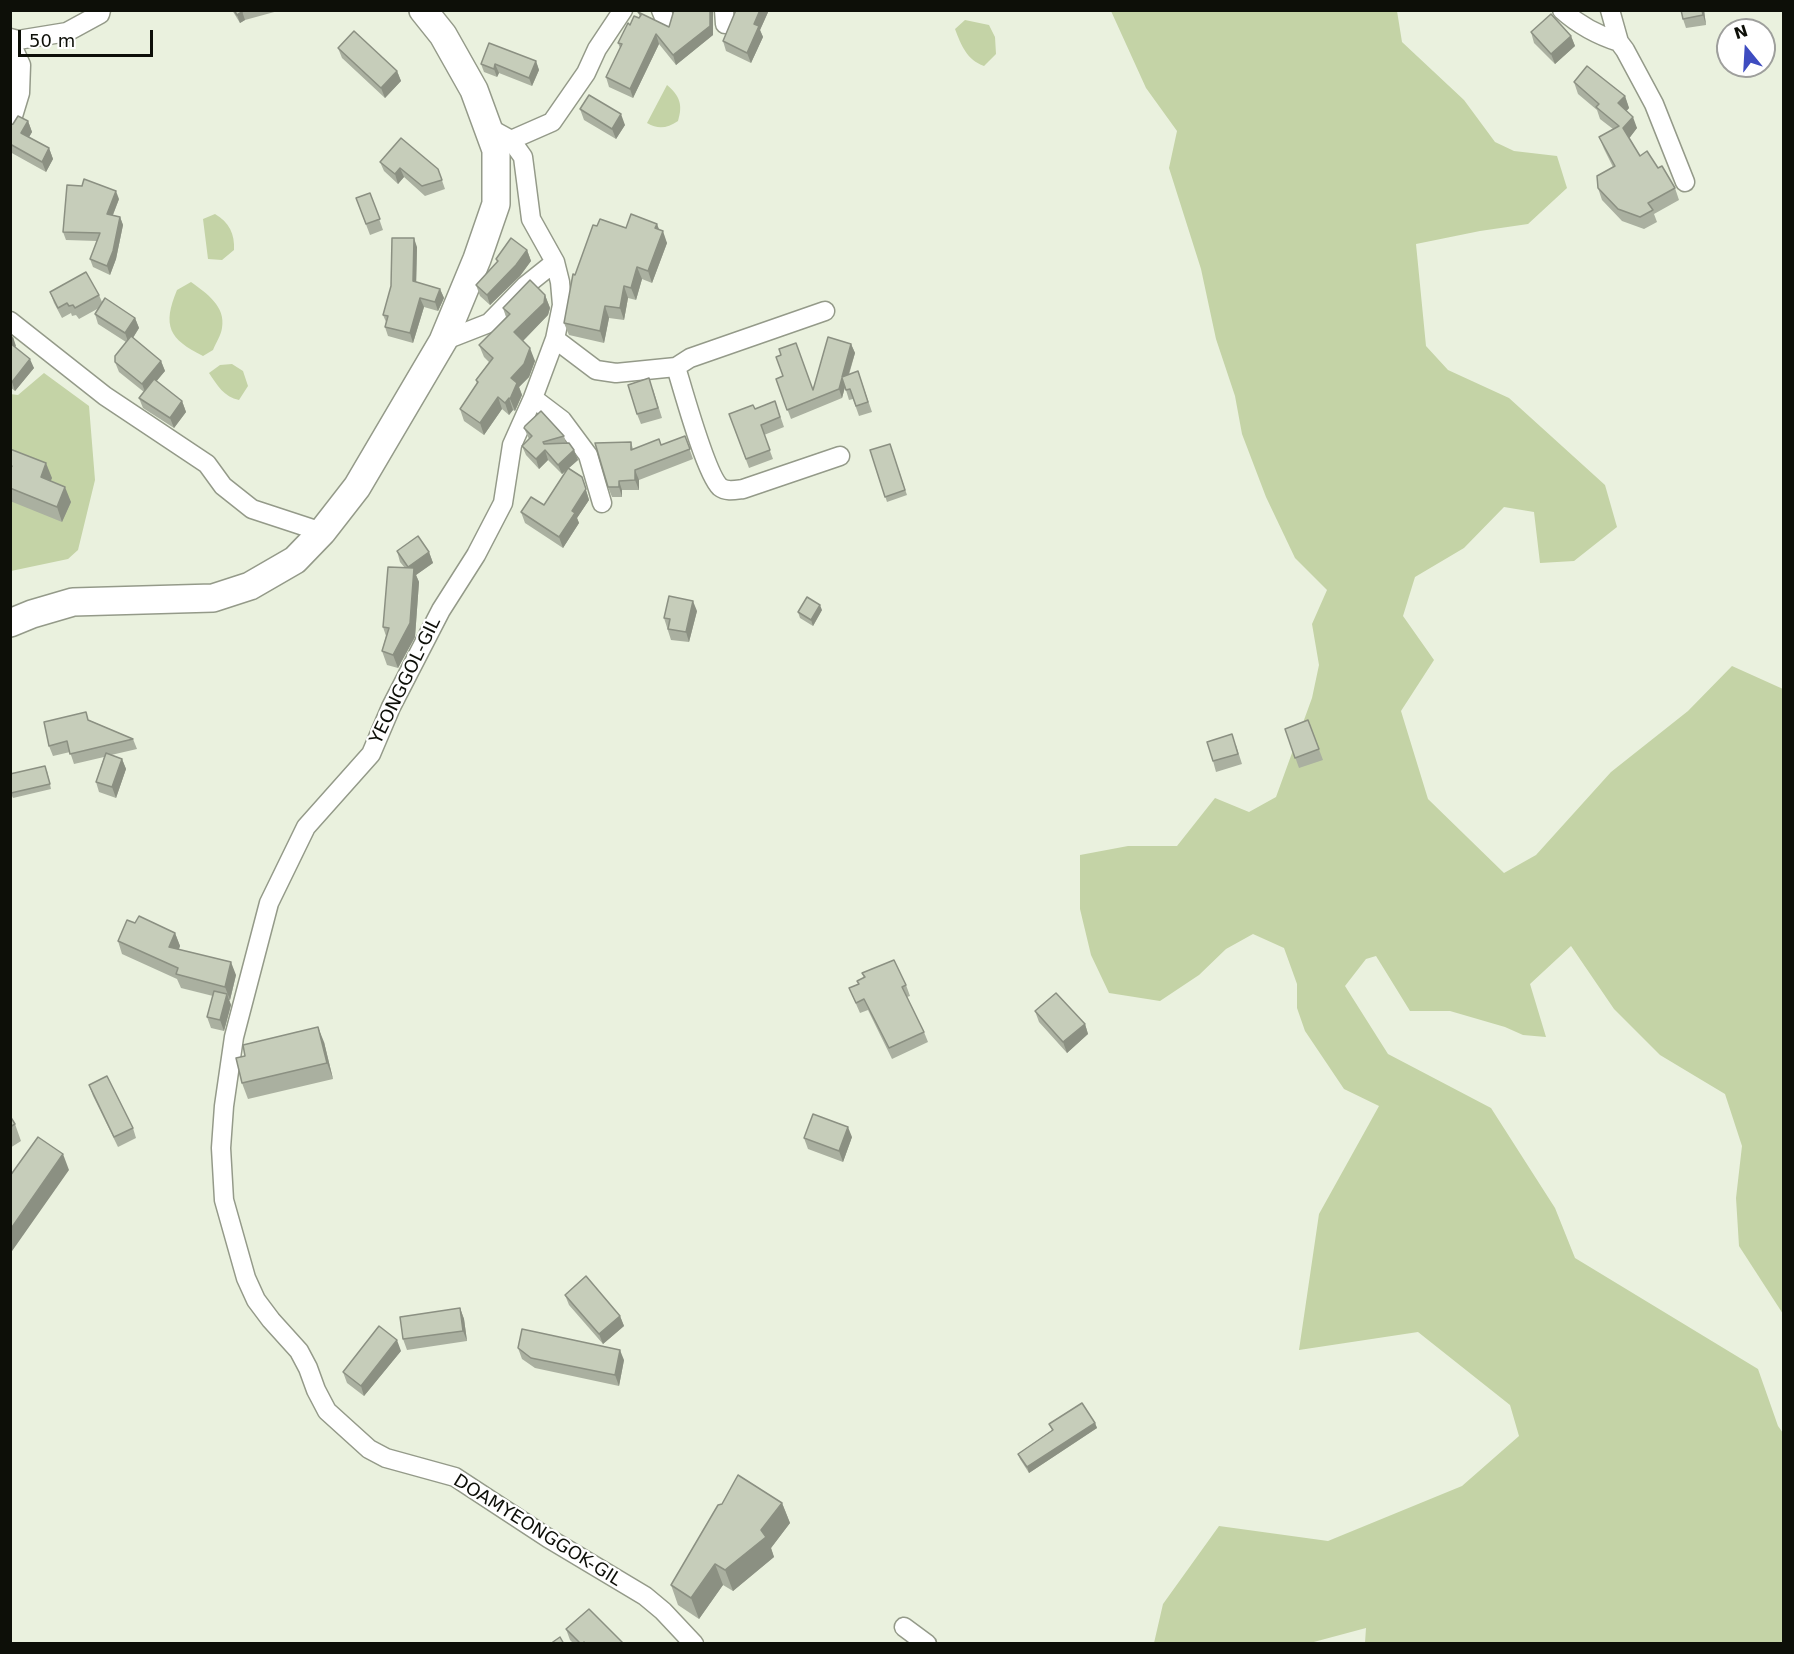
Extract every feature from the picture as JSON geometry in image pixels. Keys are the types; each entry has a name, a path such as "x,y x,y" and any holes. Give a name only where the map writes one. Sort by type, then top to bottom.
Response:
{"main road":[{"path":"10,623 73,602 213,598 250,586 295,560 322,532 357,487 443,340 477,259 496,204 496,150 500,134 443,34 423,10"}],"street":[{"path":"10,126 20,93 21,65 10,40 68,32 100,14 101,10"},
{"path":"500,134 552,122 586,73 597,49 623,10"},
{"path":"1562,10 1579,26 1619,42"},
{"path":"1610,10 1619,42 1626,50 1654,104 1685,182"},
{"name":"YEONGGOL-GIL","path":"224,1200 221,1148 224,1106 234,1037 269,903 306,827 372,754 391,707 441,610 476,555 503,503 512,445 534,398 555,339 562,305 555,262 531,219 523,157 500,134"},
{"path":"443,340 489,322 525,286 555,262"},
{"path":"555,339 596,370 616,373 676,367 690,358 825,311"},
{"path":"10,321 105,396 207,464 223,486 252,509 322,532"},
{"path":"676,367 709,469 720,487 729,491 742,489 840,456"},
{"path":"534,398 562,420 588,454 602,503"},
{"name":"DOAMYEONGGOK-GIL","path":"224,1200 246,1278 256,1300 270,1320 299,1351 327,1411 369,1449 386,1458 455,1477 548,1538 645,1596 663,1611 694,1644"},
{"path":"904,1627 927,1644"}],"green space":[{"path":"1111,11 1397,11 1402,42 1464,100 1495,142 1514,151 1557,156 1567,188 1528,224 1416,244 1426,346 1448,370 1509,398 1605,485 1617,527 1574,561 1540,563 1534,512 1504,507 1464,548 1415,577 1403,616 1434,660 1401,711 1428,799 1504,873 1536,855 1611,772 1688,711 1732,666 1783,689 1783,1314 1739,1246 1736,1198 1742,1146 1725,1094 1660,1055 1614,1009 1571,946 1530,984 1546,1037 1523,1035 1505,1027 1450,1011 1410,1011 1376,956 1366,959 1345,986 1388,1054 1491,1108 1555,1208 1575,1258 1758,1369 1778,1426 1783,1433 1783,1643 1365,1643 1366,1628 1310,1643 1154,1643 1163,1604 1219,1526 1328,1541 1462,1486 1519,1436 1510,1405 1418,1332 1299,1350 1319,1214 1379,1106 1344,1089 1305,1031 1297,1008 1297,984 1284,948 1253,934 1226,949 1199,975 1160,1001 1109,993 1091,955 1080,909 1080,855 1128,846 1177,846 1215,798 1249,812 1276,797 1312,698 1319,665 1312,624 1327,590 1295,558 1266,497 1242,434 1235,396 1216,339 1201,269 1169,168 1177,131 1146,88"},
{"path":"965,20 989,25 995,37 996,54 984,66 969,56 957,35 955,29"},
{"path":"667,85 679,101 678,121 667,127 655,127 647,123"},
{"path":"215,214 230,229 233,239 234,250 222,260 208,259 203,219"},
{"path":"191,282 214,301 221,313 221,333 213,350 203,356 182,344 172,330 170,322 172,302 177,290"},
{"path":"232,364 243,371 248,386 239,400 225,393 209,373 220,365"},
{"path":"44,373 89,406 95,480 78,550 68,559 11,571 10,394 18,395"}],"building":[{"path":"234,10 245,10 237,15"},
{"path":"674,10 710,10 710,26 673,55 656,34 630,89 606,77 622,44 618,43 628,23 630,25 634,16 639,18 641,15 638,12 669,27"},
{"path":"736,10 760,10 754,24 759,26 747,53 723,41"},
{"path":"1681,10 1702,10 1703,15 1683,19"},
{"path":"1551,14 1571,36 1551,54 1531,32"},
{"path":"354,31 397,71 381,88 338,48"},
{"path":"489,43 536,61 529,78 495,64 494,69 481,64"},
{"path":"1587,66 1625,96 1618,103 1633,117 1623,128 1640,156 1647,151 1658,168 1662,166 1675,188 1648,203 1653,210 1640,217 1618,209 1598,188 1597,176 1615,166 1599,137 1619,126 1596,107 1599,104 1574,82"},
{"path":"589,95 621,114 612,129 580,109"},
{"path":"18,116 28,121 21,133 49,148 42,162 10,144 10,125"},
{"path":"401,138 438,169 442,180 422,186 400,168 395,174 380,162"},
{"path":"84,179 116,191 107,214 120,217 113,251 107,266 90,259 100,233 63,232 67,185 82,186"},
{"path":"370,193 380,219 366,224 356,198"},
{"path":"631,214 657,224 655,228 663,231 648,271 637,267 631,288 624,286 620,308 605,306 600,331 564,323 573,274 575,275 593,225 597,226 600,219 626,228"},
{"path":"392,238 414,238 413,281 440,289 435,302 420,298 410,333 385,327 388,316 383,315 391,286"},
{"path":"511,238 527,250 487,295 476,285 498,261 496,259"},
{"path":"86,272 99,295 75,308 67,303 58,308 50,292"},
{"path":"530,280 545,295 544,303 514,332 530,348 524,364 511,378 517,383 510,399 505,403 498,397 480,423 460,409 478,382 476,380 493,358 479,345 510,314 503,308"},
{"path":"105,298 135,318 125,333 95,314"},
{"path":"131,336 161,361 142,384 115,362 115,356"},
{"path":"828,337 851,344 842,377 858,371 868,402 856,406 850,389 846,390 842,378 839,389 787,410 776,379 783,376 776,357 781,355 779,349 796,343 813,390"},
{"path":"10,343 30,359 12,382 10,381"},
{"path":"649,378 658,408 637,414 628,385"},
{"path":"154,379 182,401 170,418 139,398"},
{"path":"775,401 780,417 761,425 770,450 746,459 729,414 753,405 755,409"},
{"path":"541,411 564,436 543,442 544,444 569,443 574,450 558,465 545,450 536,459 522,446 532,436 524,428 525,426"},
{"path":"685,436 690,449 635,470 635,480 619,481 619,487 608,487 595,443 631,442 631,450 659,439 661,445"},
{"path":"890,444 905,490 885,497 870,450"},
{"path":"10,449 46,463 41,477 65,487 57,507 10,488 12,466 10,466"},
{"path":"568,468 582,477 586,489 572,511 575,513 559,537 521,512 531,497 544,505"},
{"path":"418,536 429,552 408,567 397,551"},
{"path":"388,567 414,568 410,623 393,655 382,651 389,628 383,627"},
{"path":"669,596 693,601 686,632 668,629 670,619 664,618"},
{"path":"807,597 820,605 811,620 798,612"},
{"path":"86,712 88,720 133,739 70,754 67,741 49,746 44,722"},
{"path":"1308,720 1319,749 1295,758 1285,729"},
{"path":"1232,734 1238,754 1213,761 1207,742"},
{"path":"106,753 122,759 112,787 96,782"},
{"path":"45,766 50,784 11,793 10,774"},
{"path":"139,916 175,933 169,947 231,962 225,987 176,974 178,968 118,941 127,920 135,923"},
{"path":"894,960 906,985 902,987 924,1032 889,1048 864,999 856,1003 849,988 859,984 857,981 865,977 862,973"},
{"path":"214,991 227,994 220,1020 207,1017"},
{"path":"1056,993 1085,1024 1063,1042 1035,1011"},
{"path":"318,1027 327,1063 242,1083 236,1058 245,1056 243,1045"},
{"path":"107,1076 133,1128 114,1137 89,1085"},
{"path":"813,1114 848,1127 839,1151 804,1138"},
{"path":"10,1116 15,1124 10,1127"},
{"path":"38,1137 63,1154 10,1230 10,1176"},
{"path":"586,1276 620,1316 599,1334 565,1295"},
{"path":"460,1308 463,1331 403,1339 400,1317"},
{"path":"379,1326 397,1340 361,1386 343,1372"},
{"path":"522,1329 620,1350 615,1375 531,1358 518,1348"},
{"path":"1082,1403 1095,1423 1027,1467 1018,1454 1053,1430 1049,1424"},
{"path":"738,1475 782,1503 761,1530 766,1537 725,1570 715,1564 691,1598 671,1585"},
{"path":"589,1609 624,1644 586,1644 584,1642 581,1644 566,1629"},
{"path":"560,1637 564,1644 550,1644"}]}
